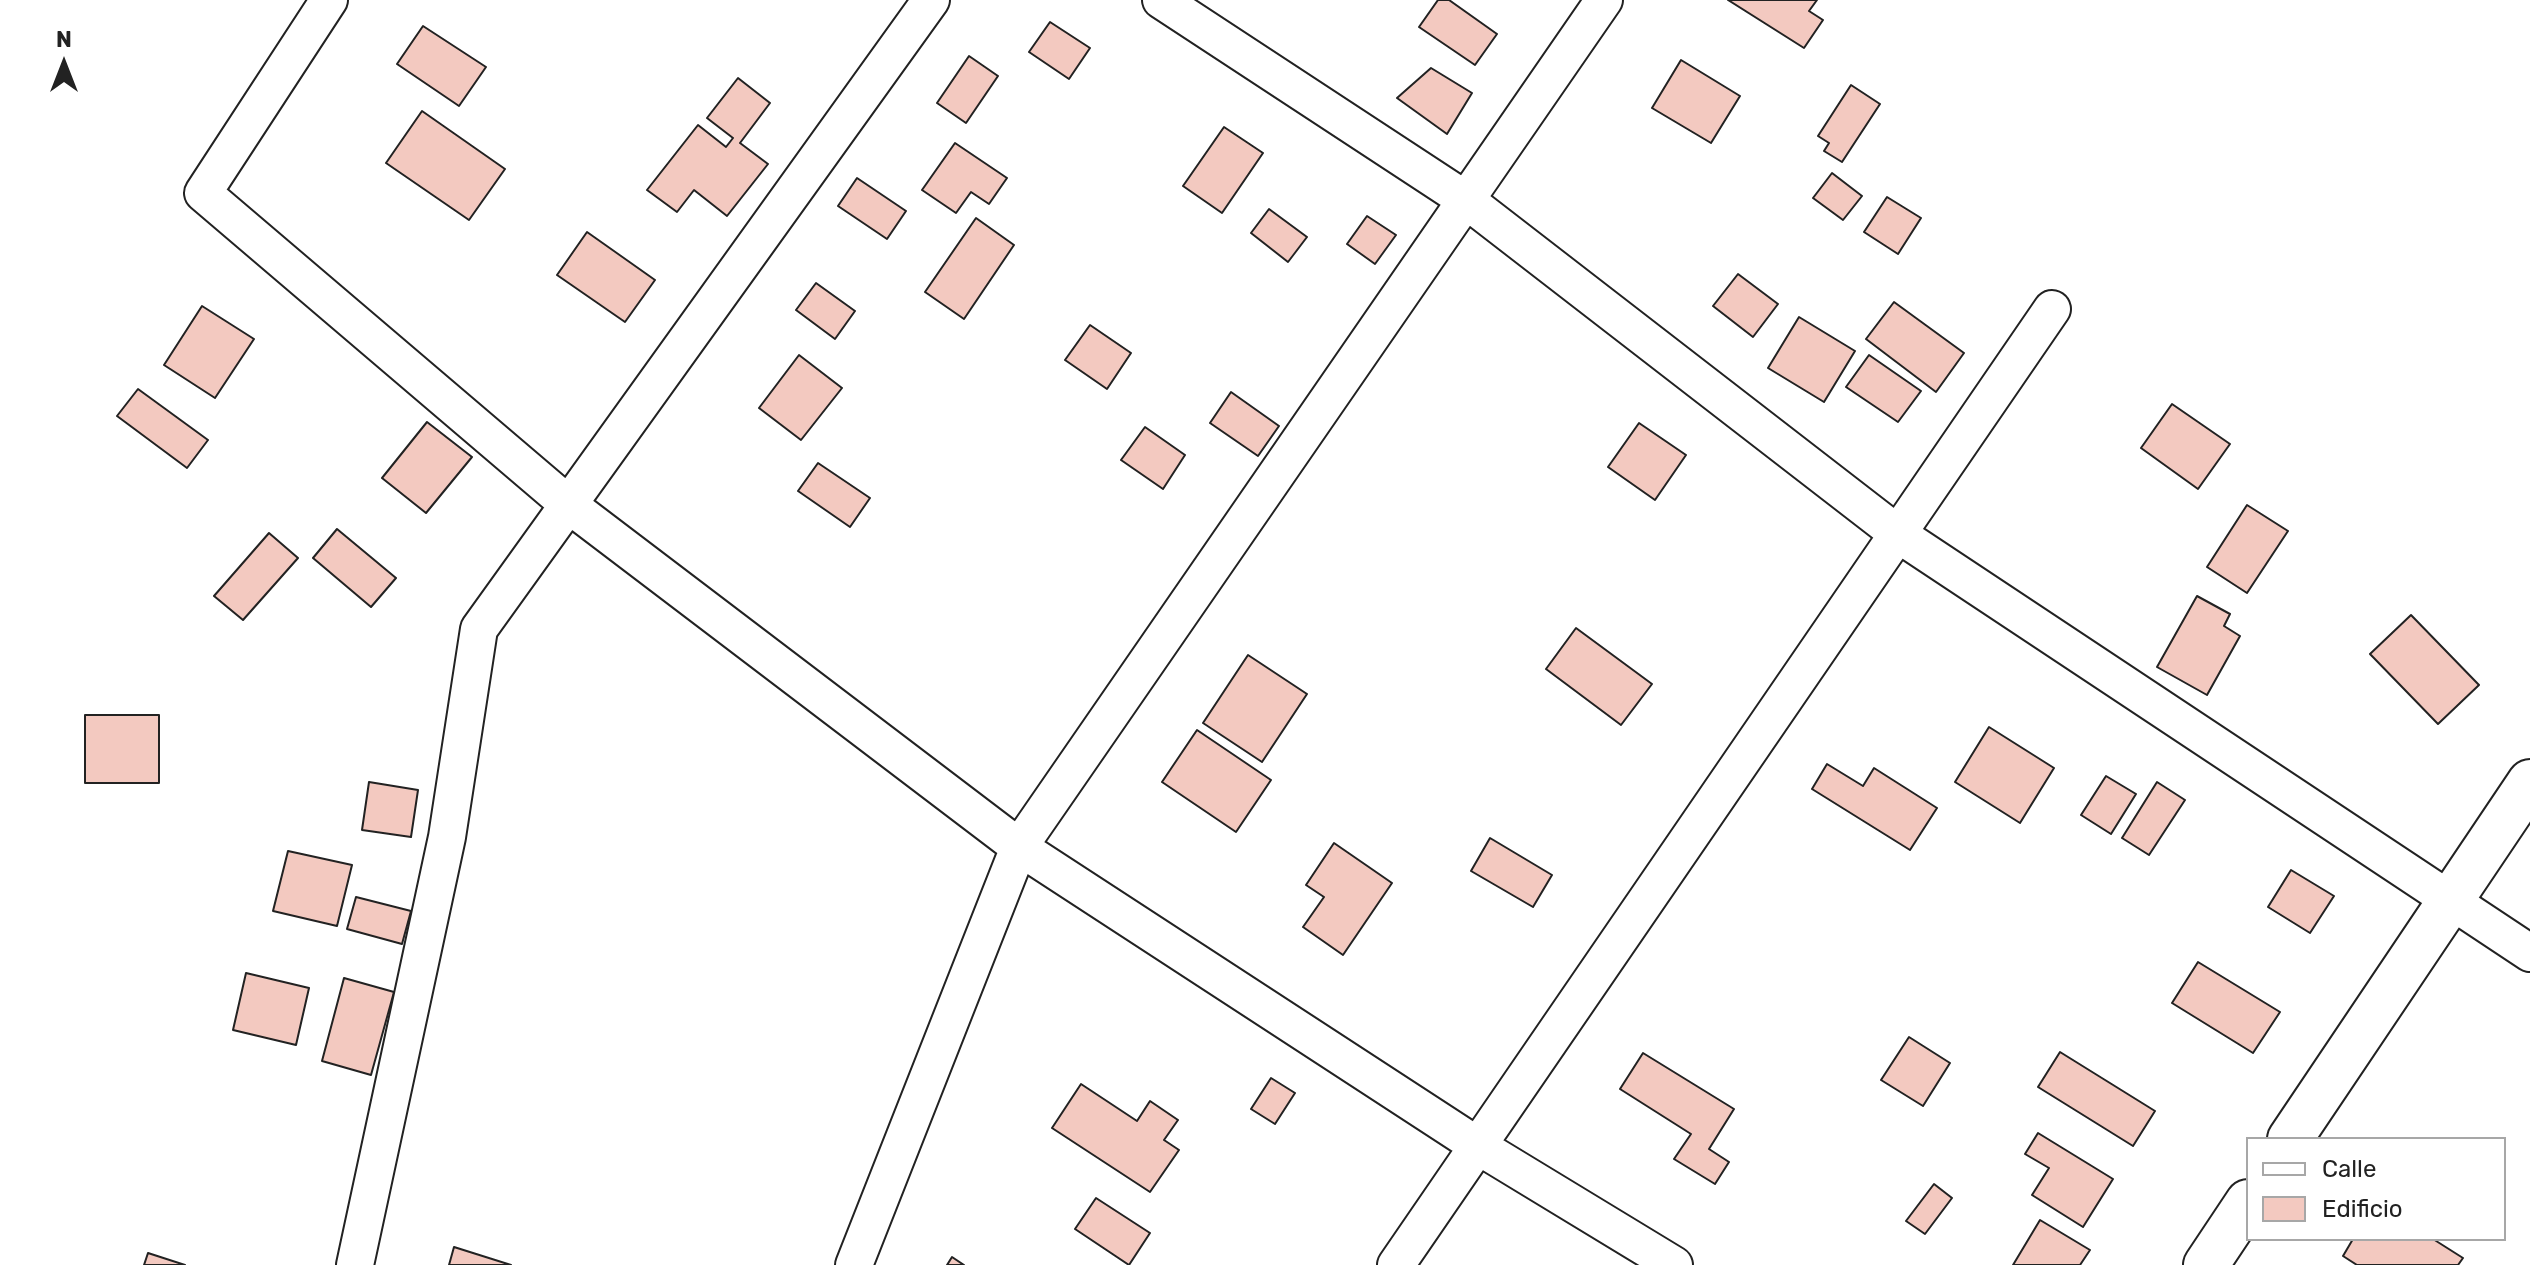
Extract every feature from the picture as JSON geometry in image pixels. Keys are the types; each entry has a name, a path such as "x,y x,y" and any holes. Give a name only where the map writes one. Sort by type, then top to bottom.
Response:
{"street":[{"path":"329,0 203,193 569,505 1019,847 1478,1146 1674,1265"},
{"path":"355,1265 447,837 479,629 931,0"},
{"path":"1161,0 1466,200 1898,534 2530,953"},
{"path":"854,1265 1019,847 1604,0"},
{"path":"1396,1265 2052,309"},
{"path":"2291,1137 2530,782"},
{"path":"2206,1265 2246,1205"}],"building":[{"path":"1438,0 1449,0 1497,34 1475,65 1419,27"},
{"path":"1728,0 1817,0 1809,11 1823,20 1804,48"},
{"path":"1050,22 1090,48 1069,79 1029,52"},
{"path":"423,26 486,67 459,106 397,64"},
{"path":"969,56 998,76 966,123 937,103"},
{"path":"1681,60 1740,96 1711,143 1652,108"},
{"path":"1431,68 1472,93 1447,134 1397,98"},
{"path":"738,78 770,103 740,143 768,164 727,216 694,190 677,212 647,190 698,125 726,147 733,138 707,118"},
{"path":"1851,85 1880,104 1842,162 1824,151 1829,143 1818,136"},
{"path":"422,111 505,169 469,220 386,163"},
{"path":"1224,127 1263,153 1222,213 1183,186"},
{"path":"955,143 1007,178 989,204 971,192 956,213 922,190"},
{"path":"1832,173 1862,196 1843,220 1813,198"},
{"path":"857,178 906,211 887,239 838,206"},
{"path":"1887,197 1921,218 1898,254 1864,232"},
{"path":"1269,209 1307,237 1288,262 1251,233"},
{"path":"1367,216 1396,235 1375,264 1347,244"},
{"path":"976,218 1014,245 964,319 925,292"},
{"path":"587,232 655,280 625,322 557,275"},
{"path":"1738,274 1778,304 1753,337 1713,306"},
{"path":"816,283 855,311 835,339 796,310"},
{"path":"1894,302 1964,353 1936,392 1866,339"},
{"path":"202,306 254,339 215,398 164,365"},
{"path":"1799,317 1855,351 1824,402 1768,368"},
{"path":"1090,325 1131,353 1107,389 1065,360"},
{"path":"799,355 842,388 801,440 759,408"},
{"path":"1869,355 1921,391 1898,422 1846,387"},
{"path":"138,389 208,440 187,468 117,416"},
{"path":"1231,392 1279,426 1258,456 1210,423"},
{"path":"2172,404 2230,444 2198,489 2141,448"},
{"path":"427,422 472,457 426,513 382,478"},
{"path":"1639,423 1686,455 1655,500 1608,467"},
{"path":"1145,427 1185,455 1163,489 1121,460"},
{"path":"818,463 870,498 850,527 798,491"},
{"path":"2247,505 2288,531 2247,593 2207,567"},
{"path":"337,529 396,578 371,607 313,558"},
{"path":"269,533 298,558 243,620 214,596"},
{"path":"2197,596 2230,614 2224,626 2240,636 2207,695 2157,667"},
{"path":"2411,615 2479,685 2438,724 2370,654"},
{"path":"1576,628 1652,684 1621,725 1546,669"},
{"path":"1248,655 1307,694 1262,762 1203,723"},
{"path":"85,715 159,715 159,783 85,783"},
{"path":"1989,727 2054,768 2020,823 1955,782"},
{"path":"1197,730 1271,780 1236,832 1162,782"},
{"path":"1827,764 1863,786 1874,768 1937,808 1910,850 1812,789"},
{"path":"2106,776 2136,794 2111,834 2081,815"},
{"path":"369,782 418,790 411,837 362,830"},
{"path":"2157,782 2185,800 2149,855 2122,838"},
{"path":"1490,838 1552,875 1533,907 1471,871"},
{"path":"1334,843 1392,883 1343,955 1303,927 1324,897 1306,885"},
{"path":"288,851 352,865 337,926 273,911"},
{"path":"2291,870 2334,896 2310,933 2268,907"},
{"path":"356,897 411,911 402,944 347,929"},
{"path":"2198,962 2280,1012 2253,1053 2172,1003"},
{"path":"246,973 309,988 296,1045 233,1030"},
{"path":"344,978 394,992 371,1075 322,1061"},
{"path":"1909,1037 1950,1063 1923,1106 1881,1080"},
{"path":"2060,1052 2155,1111 2133,1146 2038,1087"},
{"path":"1643,1053 1734,1109 1709,1149 1729,1162 1715,1184 1674,1159 1691,1134 1620,1089"},
{"path":"1271,1078 1295,1093 1275,1124 1251,1109"},
{"path":"1081,1084 1137,1121 1150,1101 1178,1120 1164,1140 1179,1150 1150,1192 1052,1128"},
{"path":"2038,1133 2113,1179 2083,1227 2032,1195 2049,1168 2025,1154"},
{"path":"1934,1184 1952,1198 1925,1234 1906,1221"},
{"path":"1096,1198 1150,1233 1129,1265 1075,1229"},
{"path":"2040,1220 2090,1250 2080,1265 2013,1265"},
{"path":"2352,1241 2436,1241 2463,1258 2458,1265 2357,1265 2343,1256"},
{"path":"454,1247 511,1265 449,1265"},
{"path":"148,1253 185,1265 144,1265"},
{"path":"952,1257 964,1265 947,1265"}]}
